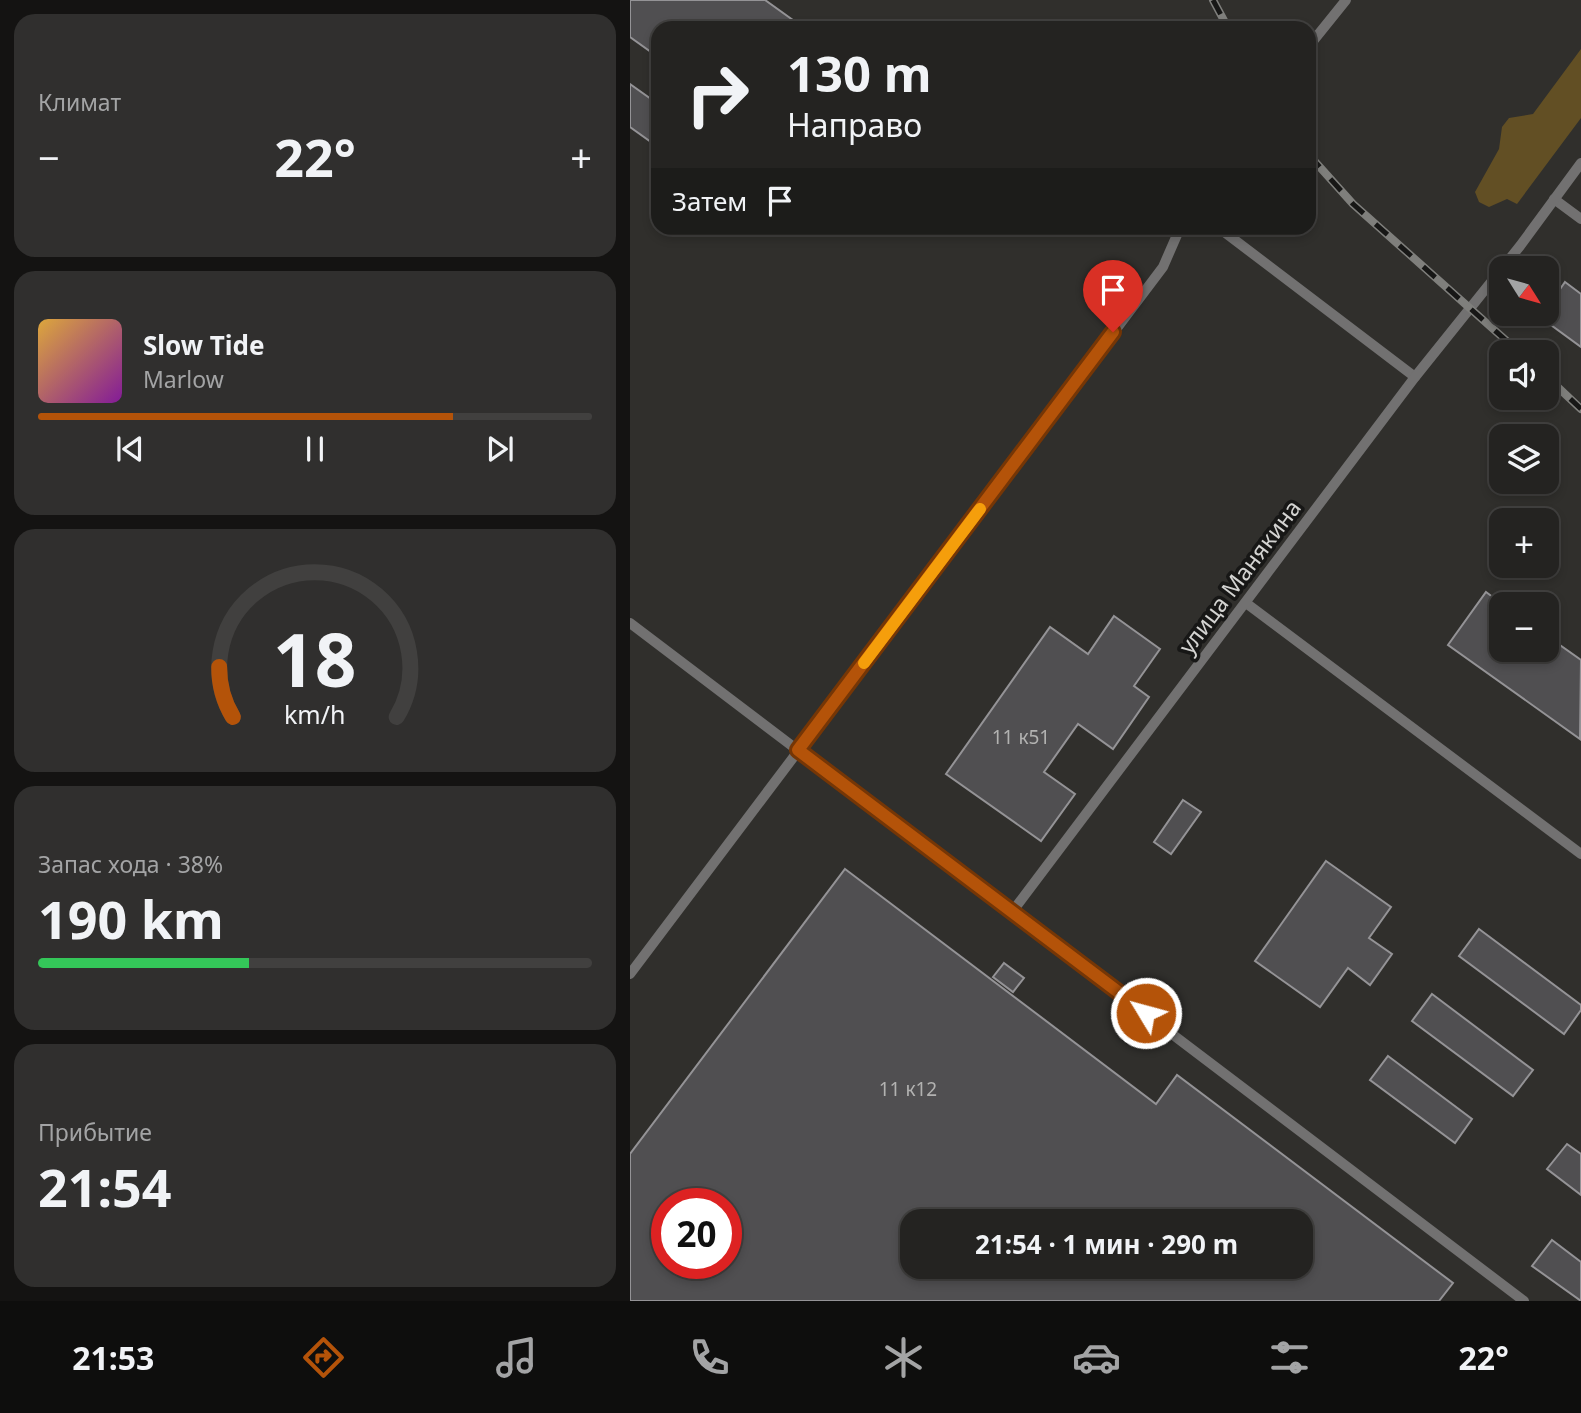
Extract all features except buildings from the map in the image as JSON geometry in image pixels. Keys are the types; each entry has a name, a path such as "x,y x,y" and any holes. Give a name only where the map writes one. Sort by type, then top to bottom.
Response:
{"lane":[{"path":"1316,37 1346,0"},
{"name":"улица Манякина","path":"1012,912 1415,377 1581,163"},
{"path":"1554,199 1581,219"},
{"path":"630,974 1163,267 1177,235"},
{"path":"1228,235 1415,377"},
{"path":"1246,603 1581,854"},
{"path":"630,623 1524,1301"}],"shaded area":[{"path":"1581,49 1581,118 1517,204 1507,199 1489,207 1479,202 1475,192 1499,149 1502,127 1509,118 1533,114"}],"railway":[{"path":"1213,0 1224,21"},
{"path":"1316,163 1353,204 1506,340"},
{"path":"1559,388 1581,409"}],"slow traffic":[{"path":"864,663 980,509"}],"route":[{"path":"1113,332 798,750 1146,1013"}]}
